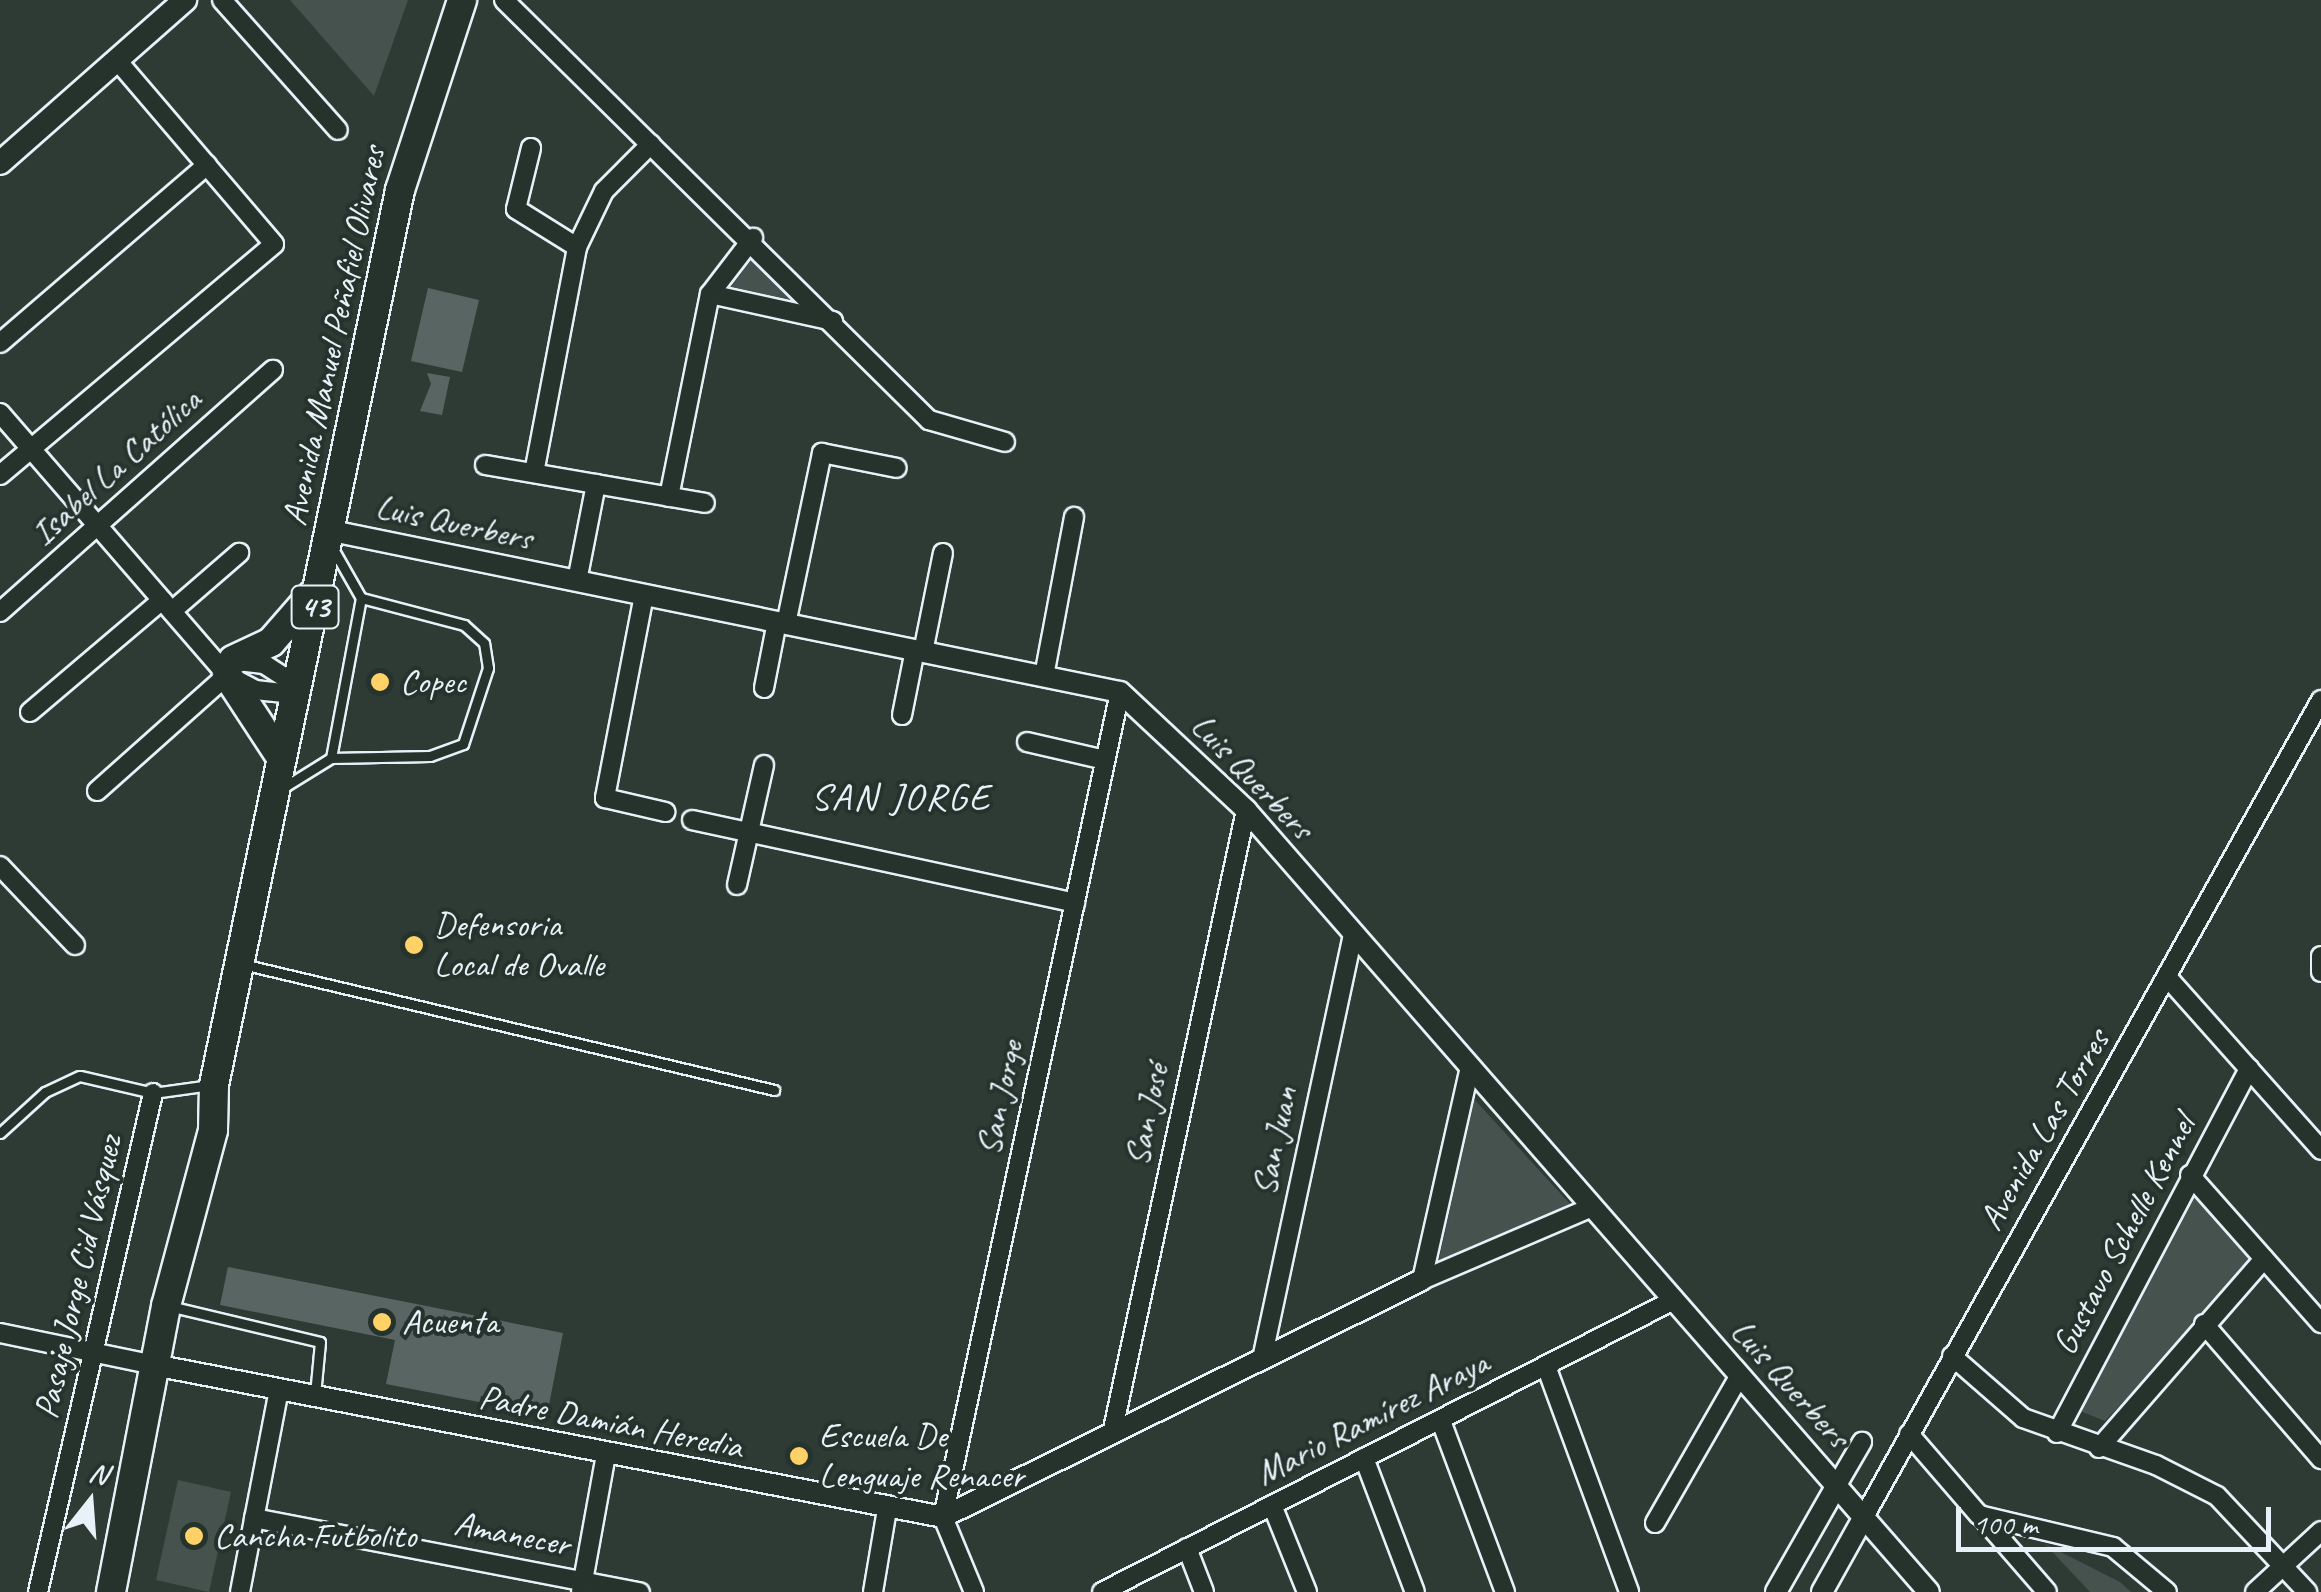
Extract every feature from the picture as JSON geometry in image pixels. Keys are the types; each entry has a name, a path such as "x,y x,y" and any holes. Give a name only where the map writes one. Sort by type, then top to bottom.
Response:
{"main road":[{"name":"Avenida Manuel Peñafiel Olivares","path":"111,1592 146,1363 166,1306 212,1130 213,1088 280,756 331,537 443,0"},
{"name":"Avenida Manuel Peñafiel Olivares","path":"416,124 462,0"},
{"path":"0,162 182,1"},
{"path":"280,756 225,666 286,629 321,582"},
{"name":"Avenida Manuel Peñafiel Olivares","path":"93,1592 146,1363 194,1127 213,1088"}],"street":[{"path":"222,0 338,130"},
{"path":"504,0 753,238 929,420 1006,442"},
{"path":"0,475 274,244 117,60"},
{"path":"534,473 577,247 604,191 651,144"},
{"path":"531,148 516,209 577,247"},
{"path":"0,343 207,165"},
{"path":"669,497 710,294 753,238"},
{"path":"710,294 833,321"},
{"name":"Isabel La Católica","path":"0,612 273,370"},
{"path":"0,413 98,528 225,666 254,690 295,689"},
{"path":"764,688 822,453 897,468"},
{"path":"486,464 705,503"},
{"path":"577,581 596,484"},
{"path":"1044,676 1074,517"},
{"name":"Luis Querbers","path":"331,537 577,581 1120,692 1246,810 1930,1592"},
{"path":"902,715 943,553"},
{"path":"30,712 239,554"},
{"path":"644,595 605,798 664,812"},
{"path":"97,791 225,666 264,664 295,689"},
{"name":"San Jorge","path":"944,1517 1120,692"},
{"name":"Avenida Las Torres","path":"1822,1592 2321,700"},
{"path":"1027,742 1105,760"},
{"path":"737,885 764,765"},
{"name":"San José","path":"1112,1434 1246,810"},
{"path":"692,820 1075,903"},
{"path":"0,866 75,945"},
{"name":"San Juan","path":"1262,1360 1353,935"},
{"path":"2321,956 2321,972"},
{"path":"2168,978 2321,1150"},
{"path":"1422,1280 1470,1067"},
{"name":"Gustavo Schelle Kennel","path":"2057,1432 2249,1069"},
{"name":"Pasaje Jorge Cid Vásquez","path":"38,1592 152,1092"},
{"path":"2190,1175 2321,1323"},
{"path":"974,1592 944,1517 1422,1280 1592,1207"},
{"path":"2099,1448 2264,1259"},
{"name":"Mario Ramírez Araya","path":"1102,1592 1672,1301"},
{"path":"2204,1324 2321,1458"},
{"path":"0,1332 146,1363"},
{"path":"1952,1356 2023,1418 2217,1496 2308,1592"},
{"name":"Padre Damián Heredia","path":"146,1363 944,1517"},
{"path":"1546,1366 1629,1592"},
{"path":"1655,1524 1739,1377"},
{"path":"240,1592 279,1390"},
{"path":"1440,1421 1505,1592"},
{"path":"1908,1434 2048,1592"},
{"path":"1776,1592 1862,1442"},
{"path":"582,1586 606,1454"},
{"path":"1364,1458 1414,1592"},
{"path":"1272,1505 1307,1592"},
{"path":"872,1592 887,1508"},
{"path":"1979,1515 2113,1547 2167,1592"},
{"name":"Amanecer","path":"254,1518 582,1586 640,1592"},
{"path":"2255,1592 2321,1531"},
{"path":"1187,1548 1204,1592"}],"lane":[{"path":"331,537 361,598 331,758"},
{"path":"274,793 331,758 430,756 463,744 488,668 484,643 464,625 361,598"},
{"path":"238,963 774,1090"},
{"path":"0,1133 46,1092 80,1076 152,1092 213,1088"},
{"path":"166,1306 320,1342 315,1397"}],"shaded area":[{"path":"290,0 408,0 374,96"},
{"path":"756,254 811,309 728,291"},
{"path":"1474,1099 1571,1205 1438,1264"},
{"path":"2198,1173 2267,1249 2105,1421 2070,1407"},
{"name":"Cancha Futbolito","path":"178,1480 231,1492 209,1592 156,1580"},
{"path":"2045,1544 2120,1582 2131,1592 2090,1592"}],"building":[{"path":"428,288 479,300 462,372 411,361"},
{"path":"427,373 450,377 442,415 420,411 431,384"},
{"path":"228,1267 563,1333 547,1415 386,1384 395,1340 220,1305"}],"place":[{"name":"Copec","path":"380,682"},
{"name":"Defensoria Local de Ovalle","path":"414,945"},
{"name":"Acuenta","path":"382,1322"},
{"name":"Escuela De Lenguaje Renacer","path":"799,1456"},
{"name":"Cancha Futbolito","path":"194,1536"}],"district":[{"name":"SAN JORGE","path":"901,797"}]}
